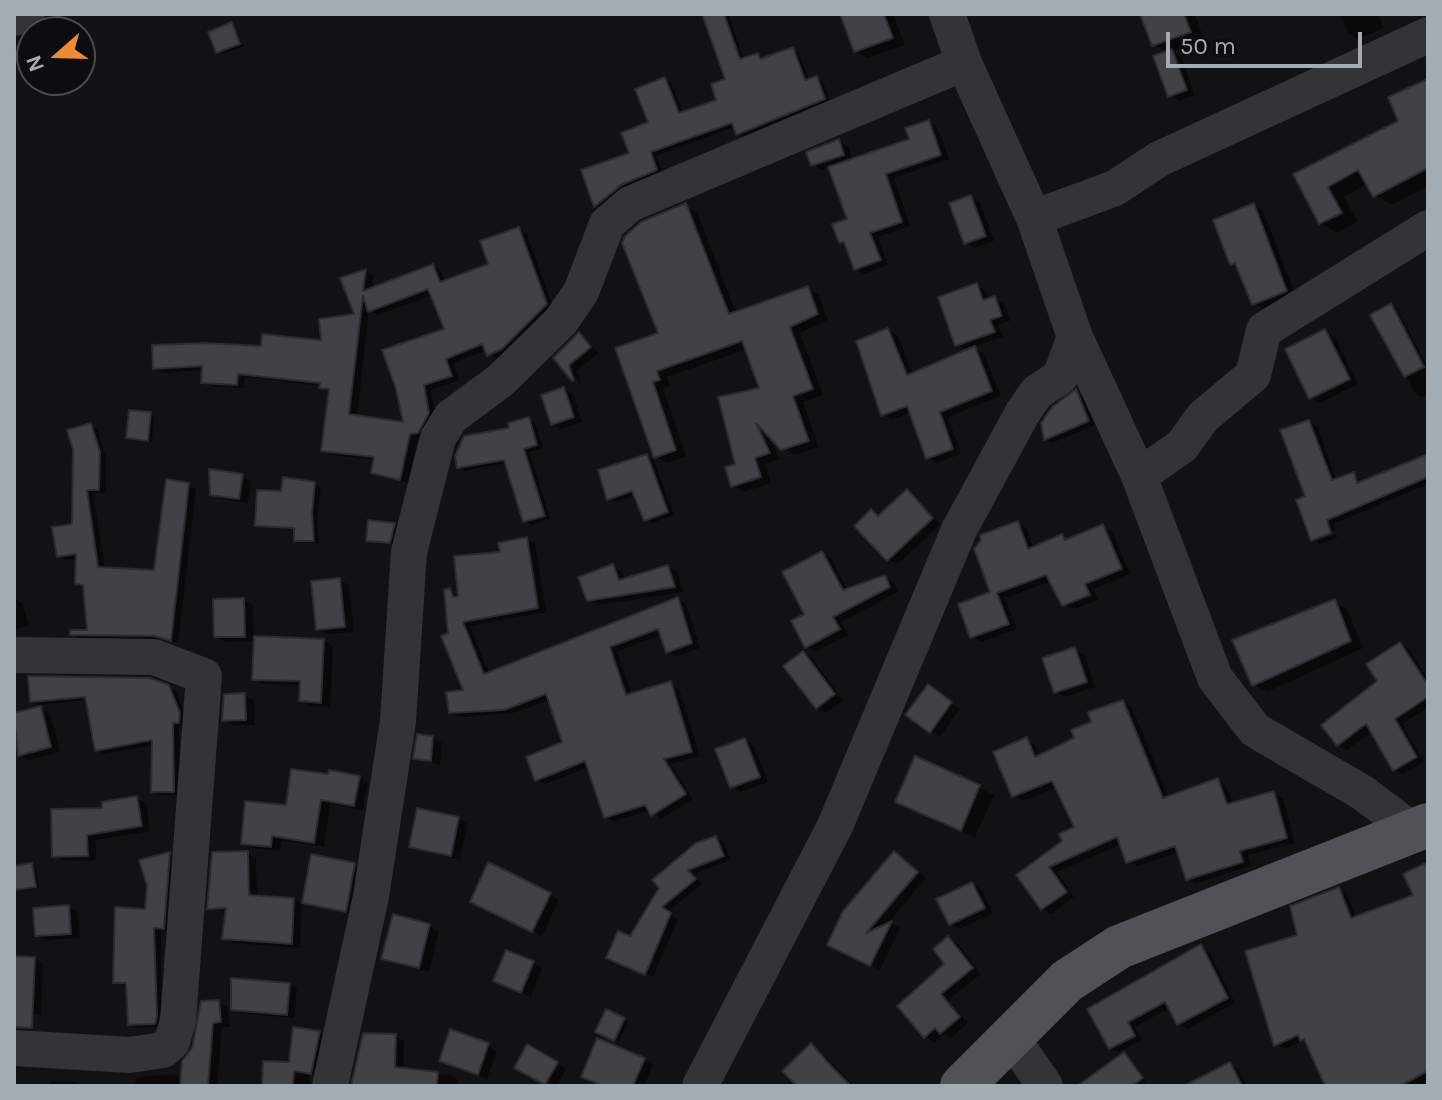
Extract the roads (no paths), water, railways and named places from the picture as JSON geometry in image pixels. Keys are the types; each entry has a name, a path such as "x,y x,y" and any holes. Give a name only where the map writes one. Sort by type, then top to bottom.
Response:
{"main road":[{"path":"962,1086 1067,981 1119,947 1420,828"}],"street":[{"path":"14,18 27,14"},
{"path":"947,14 964,63 1034,218 1075,337 1139,476 1215,678 1255,730 1420,828"},
{"path":"1034,218 1115,188 1159,159 1428,35"},
{"path":"330,1086 371,896 398,721 409,552 438,438 451,417 501,380 561,321 581,292 607,224 630,204 964,63"},
{"path":"1139,476 1182,446 1203,417 1253,375 1264,330 1428,228"},
{"path":"700,1086 835,826 959,530 1023,412 1037,392 1060,377 1075,337"},
{"path":"14,655 154,657 204,676 178,1020 172,1042 163,1050 130,1055 14,1048"},
{"path":"1012,1038 1045,1086"}]}
